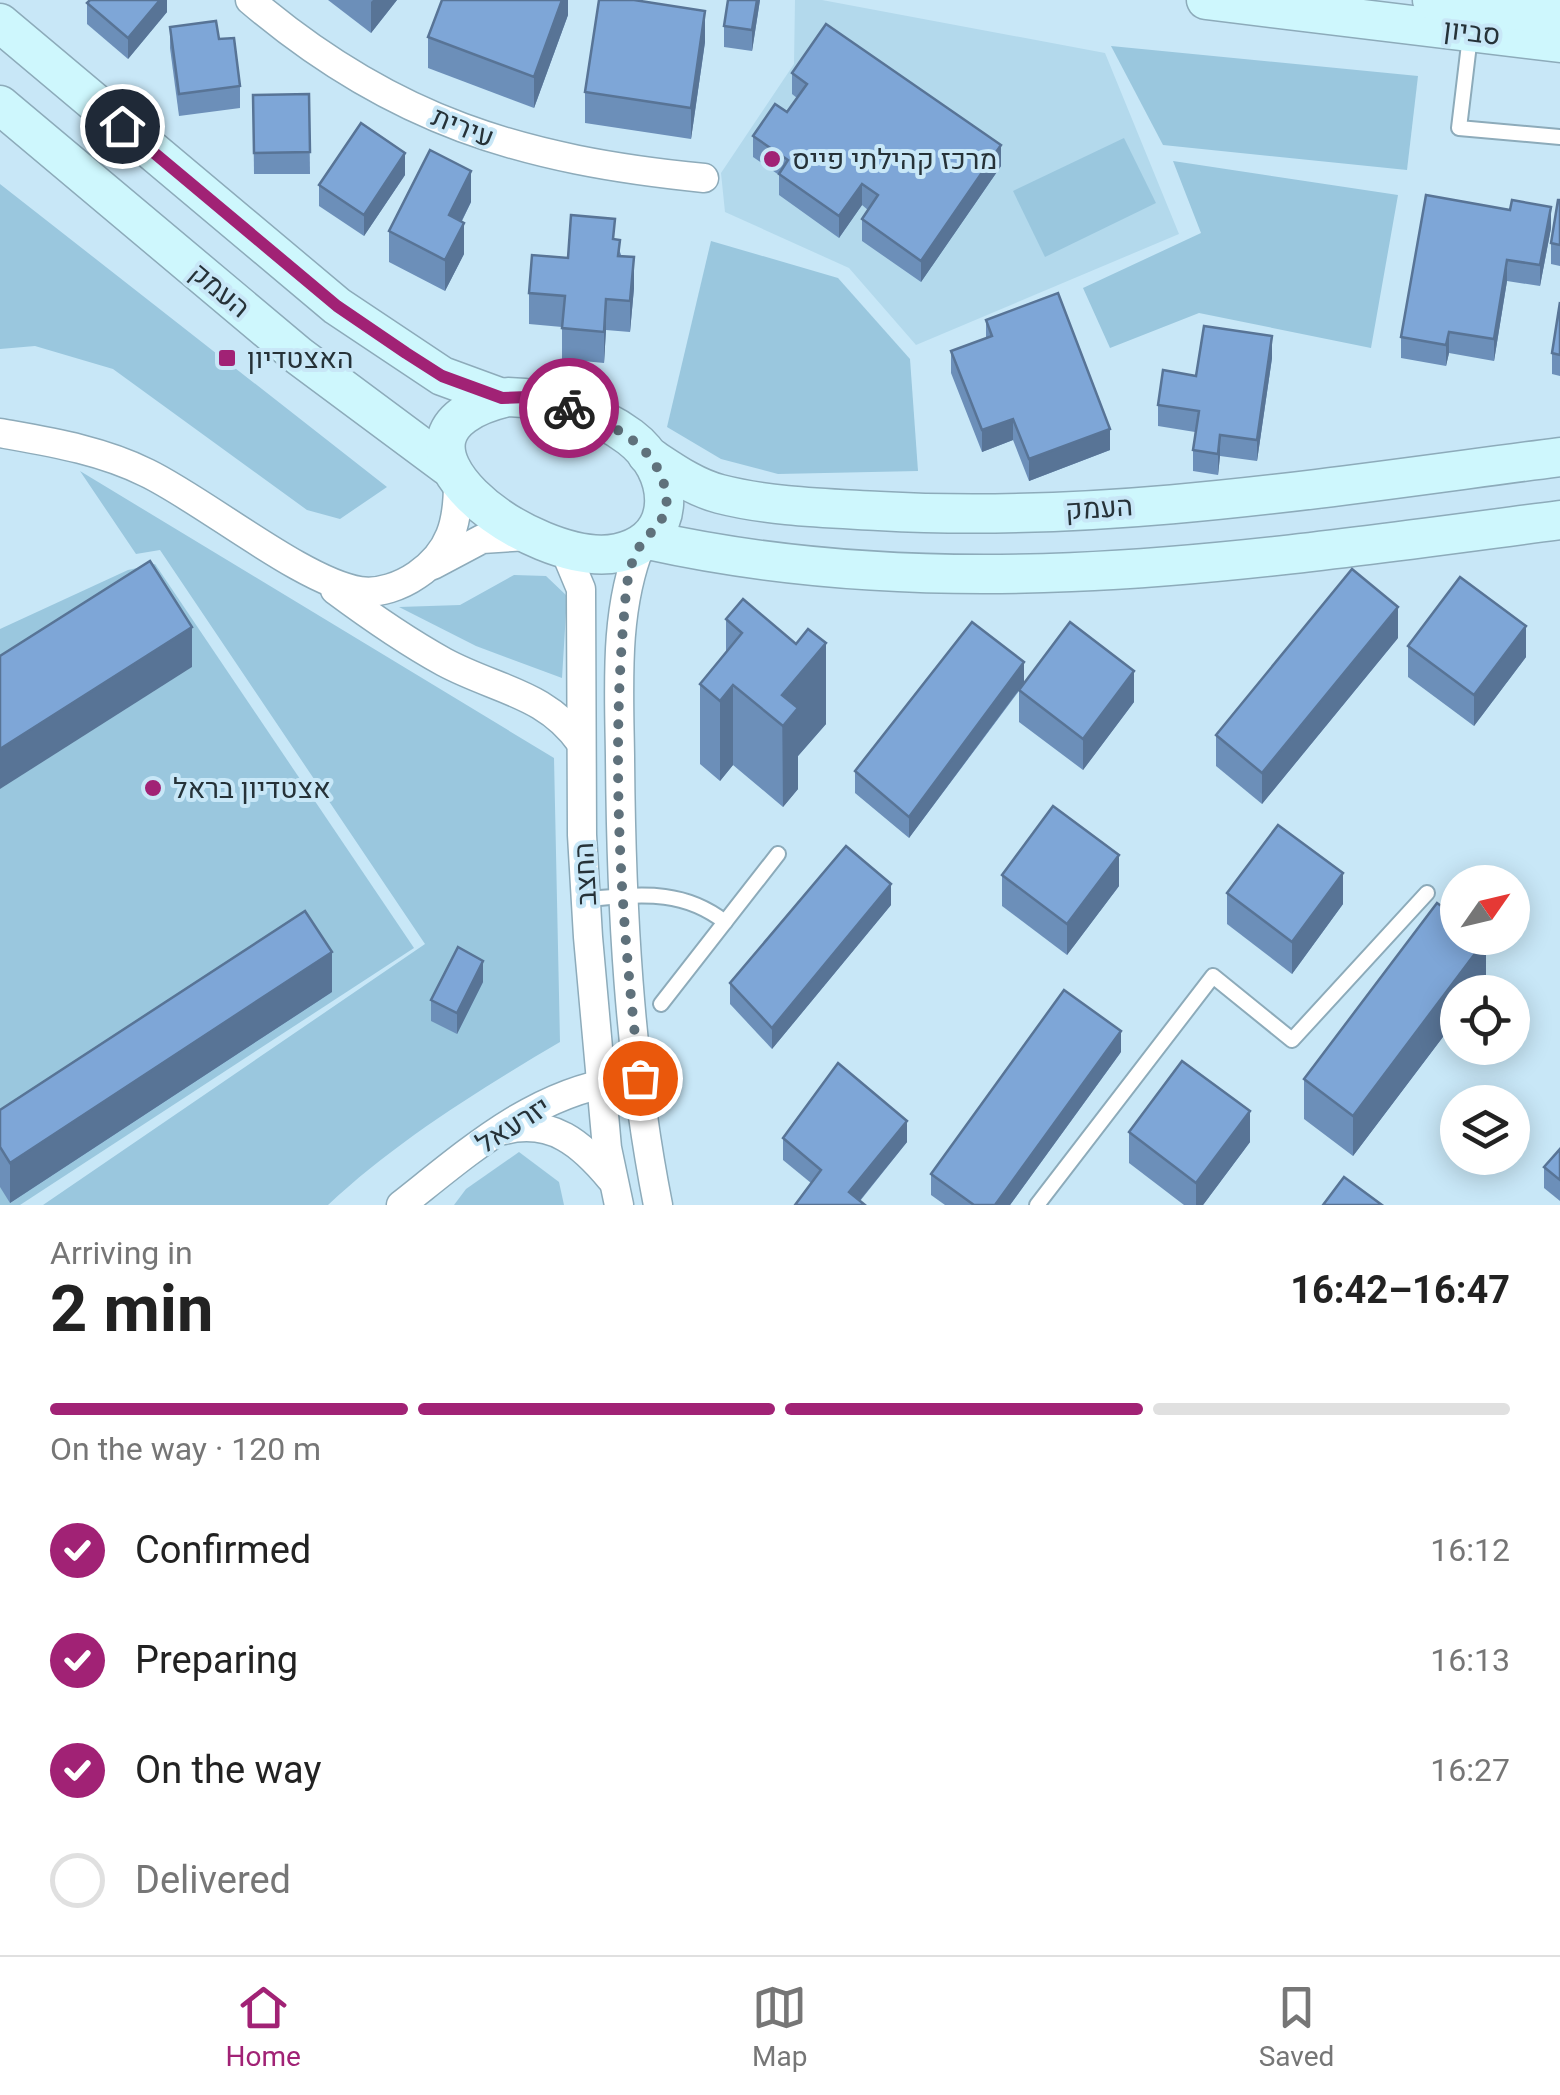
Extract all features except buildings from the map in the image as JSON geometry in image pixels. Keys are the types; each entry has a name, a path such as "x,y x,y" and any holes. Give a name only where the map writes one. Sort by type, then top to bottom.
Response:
{"main road":[{"name":"סביון","path":"1206,0 1560,43"},
{"name":"סביון","path":"1432,0 1560,16"},
{"path":"0,23 337,306 442,376 502,398"},
{"name":"העמק","path":"0,104 299,356 452,474"},
{"path":"644,542 664,514 666,492 660,472 628,436 602,421 528,397 478,404 452,427 444,447 452,474 503,522 548,541 612,554 644,542 754,563 933,576 1076,573 1272,557 1560,520"},
{"name":"העמק","path":"647,455 687,481 719,494 934,514 1072,510 1265,495 1560,457"}],"street":[{"name":"עירית","path":"250,0 322,54 396,98 469,133 551,157 704,178"},
{"path":"0,433 71,446 142,470 201,501 416,647 466,674 552,708 581,743"},
{"path":"428,568 443,554 452,534 452,474"},
{"path":"301,566 362,592 386,590 482,539 503,534 548,541"},
{"name":"החצב","path":"548,541 581,589 586,899 601,1084 616,1194"},
{"name":"החצב","path":"644,542 626,586 621,642 624,896 640,1078 658,1205"},
{"name":"יזרעאל","path":"401,1205 498,1132 558,1098 601,1084 640,1078"},
{"path":"498,1132 524,1125 572,1138 616,1194"}],"lane":[{"path":"1471,32 1459,128 1560,137"},
{"path":"661,1004 778,854"},
{"path":"1037,1205 1213,976 1292,1040 1427,893"},
{"path":"586,899 664,894 685,898 725,922"}],"shaded area":[{"path":"795,0 822,0 1105,53 1179,234 916,345 849,268 725,212 721,173 794,64"},
{"path":"1111,46 1418,76 1407,170 1163,145"},
{"path":"1124,138 1156,203 1045,257 1013,191"},
{"path":"1173,161 1398,195 1371,348 1199,313 1110,348 1083,288 1201,233"},
{"path":"0,184 387,487 340,519 307,510 113,369 35,346 0,349"},
{"path":"711,241 838,278 910,359 918,471 778,474 721,459 667,427"},
{"path":"80,471 554,758 560,1042 410,1138 328,1205 43,1205 425,944 160,550 136,554"},
{"name":"אצטדיון בראל","path":"155,564 414,948 20,1205 0,1205 0,629 128,570"},
{"path":"514,575 546,576 567,596 562,678 476,646 399,607 460,605"},
{"path":"519,1152 559,1182 564,1205 454,1205 466,1189"}],"way so far":[{"path":"569,408 602,421 642,448 660,472 666,492 664,514 654,536 641,544 631,568 621,642 621,834 640,1078"}],"place":[{"name":"מרכז קהילתי פייס","path":"772,159"},
{"name":"האצטדיון","path":"227,358"},
{"name":"אצטדיון בראל","path":"153,788"}],"route":[{"path":"122,126 337,306 442,376 502,398 528,397 569,408"}]}
